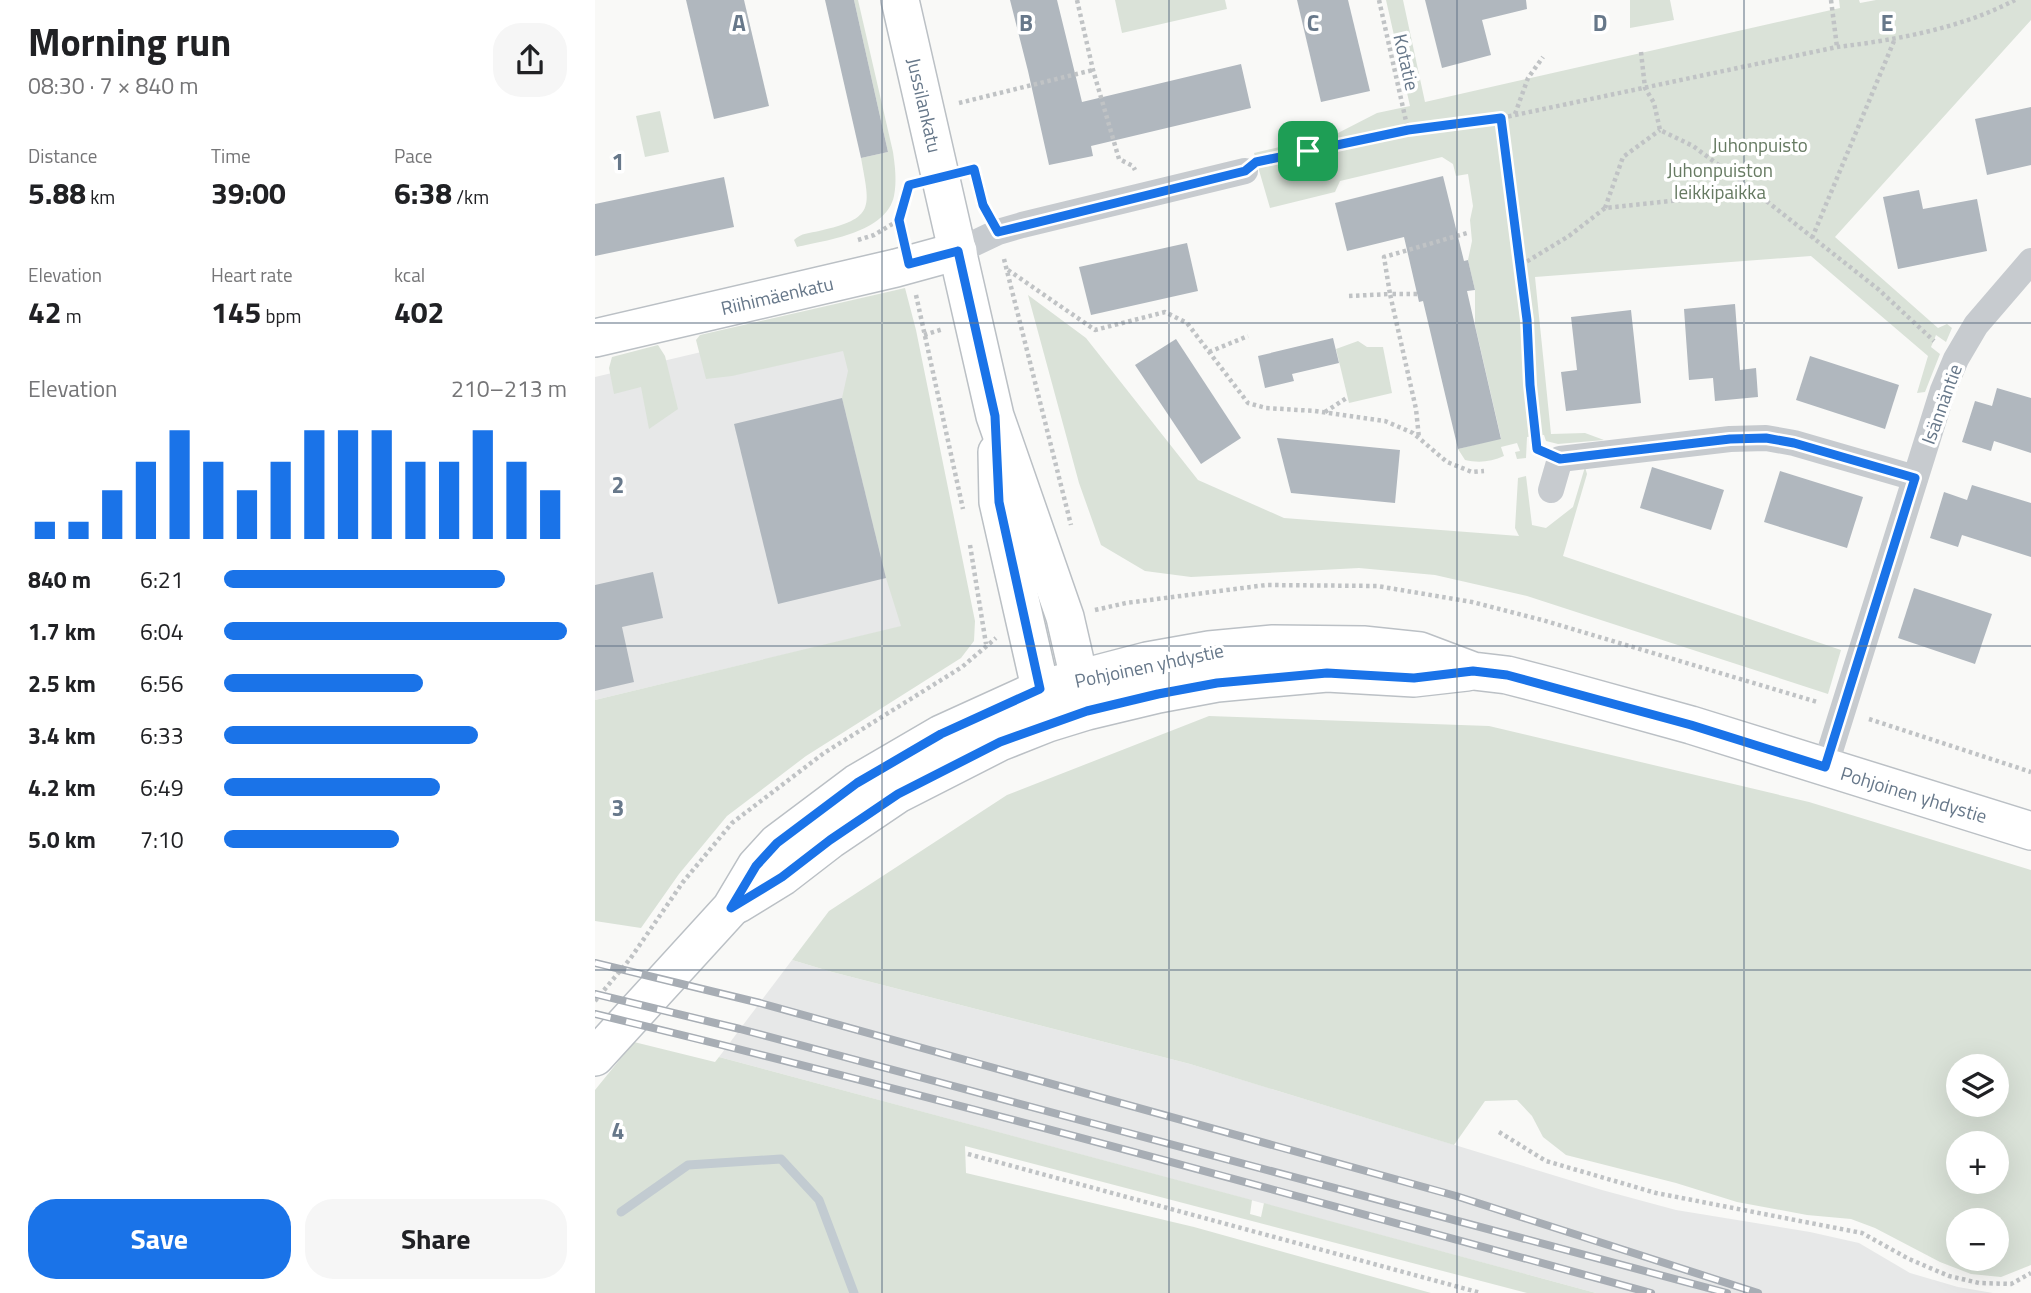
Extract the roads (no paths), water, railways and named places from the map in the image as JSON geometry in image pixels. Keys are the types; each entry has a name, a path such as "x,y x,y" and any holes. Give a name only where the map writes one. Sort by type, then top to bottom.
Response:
{"main road":[{"name":"Jussilankatu","path":"900,0 995,416 1065,617 1083,694"},
{"name":"Riihimäenkatu","path":"595,338 958,251"},
{"name":"Jussilankatu","path":"995,416 999,502 1044,706"},
{"name":"Pohjoinen yhdystie","path":"595,1057 731,908 756,866 777,843 839,795 891,761 941,734 1083,694 1158,694 1250,679 1327,673 1414,678 1473,671 1507,675 1691,725 2031,831"}],"street":[{"path":"958,251 998,232 1245,171"},
{"name":"Isännäntie","path":"1825,767 1943,390 1956,359 1976,325 2031,261"},
{"path":"1551,490 1560,459 1730,439 1766,438 1794,443 1915,478"}],"waterway":[{"path":"621,1212 688,1165 781,1159 819,1200 854,1293"}],"railway":[{"path":"595,963 760,1003 1456,1196 1758,1293"},
{"path":"595,994 740,1029 1727,1293"},
{"path":"595,1014 992,1114 1651,1293"}],"park label":[{"name":"Juhonpuisto","path":"1760,144"},
{"name":"Juhonpuiston leikkipaikka","path":"1720,180"}]}
